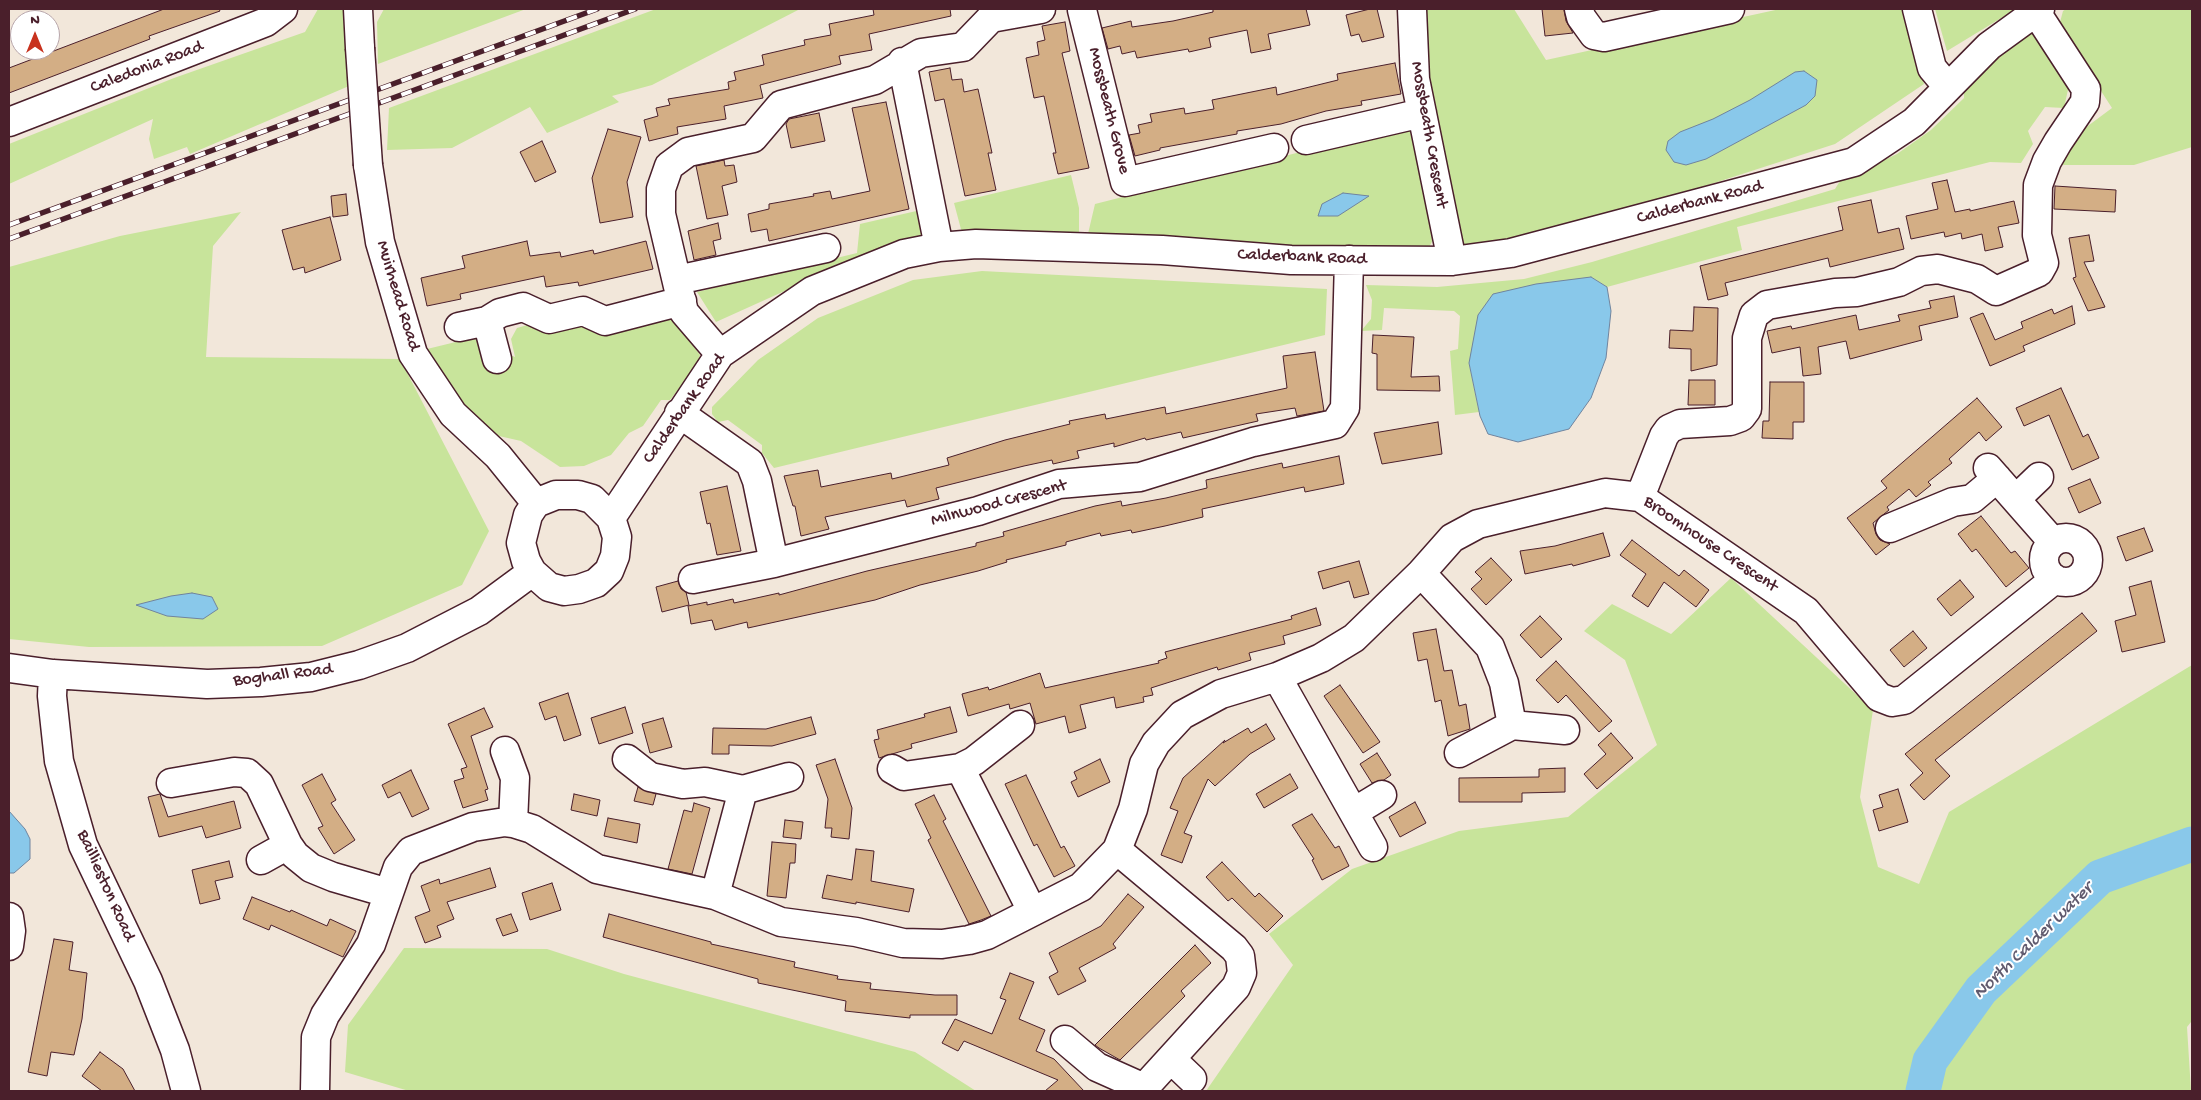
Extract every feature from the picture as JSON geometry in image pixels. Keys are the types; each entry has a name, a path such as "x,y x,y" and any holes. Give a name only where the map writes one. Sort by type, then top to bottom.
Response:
{"street":[{"name":"Caledonia Road","path":"9,122 266,22 283,9"},
{"name":"Muirhead Road","path":"358,9 368,165 380,242 412,354 453,414 498,456 536,503"},
{"path":"720,354 684,312 661,214 662,189 669,166 688,152 753,138 781,105 875,80 902,62 921,53 963,47 991,18 1041,9"},
{"name":"Mossbeath Grove","path":"1083,9 1125,182 1274,148"},
{"name":"Mossbeath Crescent","path":"1412,9 1415,79 1452,261"},
{"path":"1579,9 1581,17 1594,35 1604,37 1730,9"},
{"path":"1917,9 1932,68 1948,87"},
{"path":"1640,497 1664,436 1669,429 1680,424 1730,421 1741,417 1746,409 1747,338 1754,315 1767,305 1835,293 1857,292 1899,282 1921,271 1938,269 1977,279 1996,291 2039,272 2044,263 2037,235 2038,185 2047,161 2085,102 2086,89 2038,10"},
{"name":"Calderbank Road","path":"611,518 720,354 812,291 904,254 939,247 976,244 1162,250 1291,260 1452,261 1511,254 1854,162 1914,122 1989,46 2038,10"},
{"path":"902,62 939,247"},
{"path":"1306,140 1422,113"},
{"path":"459,327 487,321 500,313 523,307 549,319 583,311 605,321 679,291 826,248"},
{"name":"Milnwood Crescent","path":"692,579 774,563 978,511 1059,484 1140,477 1253,442 1335,424 1345,408 1349,260"},
{"path":"487,321 497,359"},
{"path":"679,413 750,463 757,481 774,563"},
{"path":"1890,528 1953,502 1972,499 1993,473 2053,542"},
{"path":"2016,499 2039,477"},
{"name":"Broomhouse Crescent","path":"315,1091 316,1037 325,1015 371,944 398,867 411,851 473,826 505,822 513,823 532,829 597,869 715,895 781,922 856,932 903,943 942,944 987,935 1081,886 1117,850 1133,809 1144,764 1156,743 1182,714 1221,694 1277,677 1321,658 1354,638 1421,573 1452,538 1478,524 1605,493 1640,497 1806,611 1879,697 1892,702 1904,700 2055,579"},
{"path":"556,495 578,495 592,499 611,518 617,537 615,556 609,571 596,583 579,589 564,591 549,587 532,572 526,561 521,543 528,515 536,503 556,495"},
{"path":"2067,538 2080,543 2087,555 2088,563 2086,570 2076,580 2062,582 2055,579 2045,568 2044,561 2048,547 2053,542 2067,538"},
{"name":"Boghall Road","path":"9,668 53,674 207,684 261,682 311,677 359,665 407,648 479,611 532,572"},
{"path":"1421,573 1490,646 1504,683 1512,726"},
{"name":"Baillieston Road","path":"53,674 52,696 59,761 83,846 148,981 175,1050 186,1091"},
{"path":"1277,677 1373,847"},
{"path":"892,769 904,776 960,768 974,761 1020,726"},
{"path":"1459,753 1512,726 1565,730"},
{"path":"506,751 515,778 513,823"},
{"path":"627,760 650,778 683,784 705,782 743,790 789,777"},
{"path":"960,768 1032,911"},
{"path":"171,783 234,772 247,773 259,784 271,806 288,846 311,868 332,877 388,893"},
{"path":"715,895 743,790"},
{"path":"1354,812 1382,795"},
{"path":"261,860 288,846"},
{"path":"1065,1040 1097,1066 1144,1088 1236,987 1242,973 1240,956 1234,948 1117,850"},
{"path":"9,917 11,930 9,946"},
{"path":"1171,1058 1192,1079"}],"green space":[{"path":"318,9 352,9 349,86 190,154 187,147 154,159 149,139 153,119 9,184 9,144 174,78 305,32"},
{"path":"384,9 526,9 378,64 377,22"},
{"path":"656,9 800,9 652,85 612,96 619,102 547,133 530,107 452,148 387,150 389,108"},
{"path":"1416,9 1514,9 1546,60 1780,9 1904,9 1924,84 1835,144 1575,228 1458,251"},
{"path":"1935,9 2016,9 1947,51"},
{"path":"2066,9 2192,9 2192,147 2134,165 2054,165 2073,137 2112,108 2059,26 2063,11"},
{"path":"2029,30 2039,38 2069,85 2064,108 2045,107 2028,131 2033,144 2021,163 1990,162 1737,227 1742,250 1607,287 1591,277 1469,363 1479,412 1455,415 1450,351 1458,349 1460,316 1454,311 1384,308 1382,330 1361,331 1371,319 1372,300 1366,285 1437,287 1524,279 1592,262 1835,189 1840,181 1897,154 1931,130 1964,98 1964,86"},
{"path":"1411,124 1435,236 1427,251 1087,238 1095,204"},
{"path":"1071,175 1079,208 1079,239 962,233 954,203"},
{"path":"925,209 925,238 871,252 716,322 697,292 857,253 860,224"},
{"path":"241,212 213,246 206,357 400,359 489,531 462,585 322,646 89,647 9,639 9,267 120,236"},
{"path":"982,271 1327,289 1325,335 774,468 762,453 762,445 728,420 718,422 712,414 712,407 758,360 818,318 913,280"},
{"path":"673,317 700,355 698,364 670,400 661,400 643,426 629,433 611,455 584,466 560,467 521,441 499,436 463,409 423,350 472,338 515,357 511,339 517,328 531,324 545,332 578,323 599,335"},
{"path":"1731,578 1873,710 1860,797 1878,867 1919,884 1949,812 2192,665 2192,1091 2191,1022 2187,1027 2191,1091 1206,1091 1293,965 1269,934 1352,869 1459,831 1568,817 1657,745 1625,660 1584,631 1612,604 1671,634"},
{"path":"404,948 547,949 624,974 915,1052 976,1091 409,1091 345,1072 348,1025"}],"water":[{"path":"1804,71 1817,80 1815,96 1806,105 1706,159 1686,165 1674,162 1666,150 1668,141 1680,132 1713,119 1750,100 1795,72"},
{"path":"1343,193 1369,196 1338,216 1318,216 1322,204"},
{"path":"1591,277 1607,287 1611,311 1606,358 1591,398 1569,429 1518,442 1488,434 1480,416 1469,363 1478,315 1493,294 1536,284"},
{"path":"192,593 212,597 218,609 203,619 167,616 136,605 171,596"},
{"path":"9,811 25,829 30,839 30,859 14,873 9,873"}],"building":[{"path":"164,9 219,9 220,11 149,36 150,39 9,93 9,68 30,60 60,60 60,49"},
{"path":"873,9 950,9 951,16 869,34 872,50 839,56 841,64 760,85 763,98 724,106 726,119 677,127 678,134 649,141 644,120 658,116 656,108 670,105 668,99 729,89 728,82 736,80 734,72 764,65 762,55 805,45 804,40 831,35 829,24 874,15"},
{"path":"1213,9 1306,9 1310,25 1268,34 1271,49 1251,53 1247,30 1209,38 1211,47 1189,52 1188,49 1137,58 1135,51 1122,54 1120,46 1108,49 1102,28 1131,21 1132,27 1173,21 1213,12"},
{"path":"1377,9 1384,37 1362,42 1359,34 1351,36 1346,15"},
{"path":"1542,9 1564,9 1566,21 1573,33 1545,36"},
{"path":"1065,22 1070,51 1062,53 1089,168 1058,174 1053,153 1056,153 1044,96 1034,98 1026,58 1039,55 1037,42 1045,40 1042,26"},
{"path":"1395,63 1401,94 1361,101 1362,105 1326,111 1281,124 1237,131 1237,134 1160,148 1160,150 1135,156 1129,135 1140,133 1138,125 1152,122 1150,114 1184,108 1185,114 1214,109 1212,100 1276,87 1277,95 1338,80 1337,74"},
{"path":"950,68 952,80 962,79 964,92 978,89 992,153 988,153 996,190 965,196 944,99 935,101 929,72"},
{"path":"886,102 909,209 769,241 767,229 751,232 748,214 769,209 769,204 814,196 813,194 830,191 832,199 870,191 852,108"},
{"path":"819,113 825,141 791,148 786,124 789,119"},
{"path":"608,129 641,137 627,182 633,217 600,223 592,178"},
{"path":"542,141 556,172 535,182 520,152"},
{"path":"724,160 725,166 734,165 737,182 722,186 728,215 707,219 696,166"},
{"path":"1947,180 1955,212 1970,209 1970,211 2014,201 2019,223 1998,227 2003,247 1985,251 1982,234 1962,239 1961,233 1945,237 1944,232 1911,239 1906,216 1938,209 1932,183"},
{"path":"2055,186 2116,190 2115,212 2054,209"},
{"path":"346,194 348,215 333,217 331,196"},
{"path":"1871,200 1878,233 1899,228 1904,249 1830,267 1828,258 1725,283 1728,295 1708,300 1700,266 1843,230 1838,207"},
{"path":"330,217 341,260 305,273 304,267 293,270 282,230"},
{"path":"718,223 721,239 713,241 716,255 694,260 688,231"},
{"path":"2089,235 2094,261 2084,262 2105,307 2088,311 2073,278 2076,277 2069,238"},
{"path":"527,241 530,256 560,252 561,257 593,250 594,254 646,241 653,269 579,286 578,282 546,287 544,276 460,294 461,299 427,306 421,278 465,268 462,256"},
{"path":"1954,296 1958,317 1919,326 1922,340 1850,359 1846,341 1818,347 1821,374 1803,376 1800,347 1772,353 1767,331 1791,326 1792,329 1856,315 1859,330 1900,321 1898,315 1931,308 1929,301"},
{"path":"2072,306 2075,324 2023,346 2025,351 1990,366 1970,318 1983,313 1995,340 2023,328 2021,322 2052,309 2054,314"},
{"path":"1694,307 1718,308 1717,365 1691,371 1691,349 1669,348 1670,330 1693,331"},
{"path":"1373,335 1414,337 1411,377 1439,376 1440,391 1377,390 1377,354 1372,353"},
{"path":"1315,352 1324,411 1297,416 1295,408 1256,414 1258,421 1183,438 1181,432 1146,440 1145,438 1114,447 1114,443 1077,451 1079,458 1053,464 1052,460 936,488 939,499 907,507 905,500 825,517 829,529 801,536 795,506 793,506 784,476 818,470 821,487 891,473 892,479 949,465 947,458 1005,440 1070,424 1069,421 1105,414 1106,419 1165,407 1166,414 1287,388 1283,356"},
{"path":"1689,380 1715,380 1715,405 1688,405"},
{"path":"1770,382 1804,382 1804,422 1793,422 1793,439 1762,438 1763,421 1769,421"},
{"path":"2061,388 2083,437 2088,434 2099,458 2072,470 2049,415 2024,426 2016,408"},
{"path":"1977,398 2002,427 1986,441 1979,432 1949,459 1952,463 1928,482 1931,485 1916,497 1909,489 1887,507 1889,510 1873,523 1880,540 1890,544 1876,555 1847,518 1887,488 1881,481"},
{"path":"1438,422 1442,454 1382,464 1374,433"},
{"path":"1339,456 1344,484 1305,492 1304,487 1202,509 1203,517 1132,533 1131,530 1101,536 1100,533 1066,542 1066,545 1006,560 1007,562 978,571 920,585 875,600 748,628 747,622 715,630 712,620 691,624 688,606 707,602 707,605 733,599 734,603 779,593 779,595 867,571 976,546 976,543 1004,536 1003,532 1095,506 1121,501 1122,506 1166,498 1207,488 1206,480 1282,463 1283,468"},
{"path":"2090,479 2101,503 2079,513 2068,488"},
{"path":"727,486 741,551 717,555 710,523 707,524 700,492"},
{"path":"1981,516 2011,553 2015,551 2029,568 2006,587 1976,549 1972,552 1958,534"},
{"path":"2144,528 2153,551 2126,561 2117,537"},
{"path":"1603,533 1610,556 1573,566 1572,564 1525,574 1520,551 1555,546"},
{"path":"1632,540 1679,576 1684,570 1709,590 1696,607 1664,582 1648,607 1632,596 1646,574 1620,555"},
{"path":"1491,558 1512,580 1486,605 1471,589 1482,579 1475,572"},
{"path":"1359,561 1369,594 1354,598 1349,581 1323,589 1318,572"},
{"path":"1960,580 1974,597 1951,616 1937,599"},
{"path":"678,581 681,589 686,592 689,605 662,612 656,587"},
{"path":"2151,581 2165,642 2122,652 2115,621 2136,615 2129,587"},
{"path":"1316,608 1321,625 1283,636 1285,644 1249,653 1251,660 1218,670 1217,667 1151,688 1153,695 1143,697 1144,702 1116,708 1114,697 1080,705 1086,728 1069,733 1065,716 1036,724 1030,703 1010,709 1009,704 968,716 962,694 988,687 989,690 1040,673 1045,688 1159,663 1158,661 1167,658 1165,652 1292,619 1291,616"},
{"path":"2082,613 2097,631 1935,760 1950,776 1924,800 1910,785 1923,773 1905,754"},
{"path":"1540,616 1562,639 1541,658 1520,635"},
{"path":"1436,629 1444,671 1452,670 1459,706 1466,704 1470,729 1448,736 1441,700 1435,702 1427,659 1418,661 1413,633"},
{"path":"1913,631 1927,648 1904,667 1890,650"},
{"path":"1556,661 1612,721 1599,732 1566,695 1558,703 1536,680"},
{"path":"1340,685 1380,742 1363,753 1324,696"},
{"path":"568,693 581,735 564,741 556,716 545,720 539,703"},
{"path":"625,707 633,733 599,744 591,718"},
{"path":"950,707 957,732 911,744 912,748 879,758 874,740 879,739 877,730 925,717 924,714"},
{"path":"484,708 493,727 471,736 488,789 485,790 488,800 463,808 454,781 464,778 461,769 467,767 448,724"},
{"path":"811,717 816,734 772,746 729,745 729,754 712,754 713,728 766,729"},
{"path":"663,718 672,747 650,753 642,724"},
{"path":"1266,724 1275,739 1250,754 1215,786 1208,779 1184,833 1192,836 1182,863 1161,855 1178,811 1170,808 1183,778 1225,740 1223,743 1248,728 1251,733"},
{"path":"1611,733 1633,758 1597,789 1584,774 1606,754 1598,745"},
{"path":"1377,753 1391,775 1384,780 1372,783 1360,764"},
{"path":"835,759 852,808 849,839 831,837 832,828 825,828 828,799 816,765"},
{"path":"1100,759 1110,782 1078,797 1071,782 1077,779 1074,772"},
{"path":"1565,768 1565,792 1522,793 1522,802 1459,802 1459,778 1539,777 1539,769"},
{"path":"411,770 429,809 412,817 400,792 388,798 382,785"},
{"path":"322,774 336,800 331,803 355,840 334,854 318,828 323,826 302,785"},
{"path":"1290,774 1298,788 1264,808 1256,794"},
{"path":"1026,775 1061,848 1064,846 1075,866 1054,877 1037,844 1034,846 1005,784"},
{"path":"638,787 656,794 653,805 634,801"},
{"path":"1898,789 1908,822 1879,831 1873,810 1883,807 1879,795"},
{"path":"160,794 168,817 234,801 241,828 206,838 202,826 159,837 148,797"},
{"path":"574,794 600,800 597,816 571,810"},
{"path":"934,795 946,819 943,821 991,916 969,924 928,840 931,838 915,804"},
{"path":"1415,802 1426,823 1400,837 1389,817"},
{"path":"694,803 710,808 692,874 668,869 684,810 692,812"},
{"path":"1312,814 1335,848 1339,846 1349,866 1322,880 1312,860 1314,859 1292,825"},
{"path":"608,818 640,824 637,843 604,836"},
{"path":"785,820 803,822 801,839 783,837"},
{"path":"772,842 796,844 795,863 790,863 786,898 767,896"},
{"path":"856,849 874,851 871,881 914,889 909,912 822,898 827,875 852,880"},
{"path":"229,861 233,877 215,881 220,899 200,904 192,870"},
{"path":"1222,862 1255,897 1259,893 1283,916 1267,932 1232,898 1228,901 1206,877"},
{"path":"490,868 496,887 447,902 454,919 437,926 441,937 425,943 415,917 430,911 421,886 439,879 440,884"},
{"path":"552,883 561,910 530,920 522,893"},
{"path":"1128,894 1144,907 1113,944 1116,948 1079,968 1086,981 1058,995 1049,977 1058,972 1049,953 1101,926"},
{"path":"252,897 290,912 291,910 327,926 330,919 356,931 343,957 271,925 269,930 243,919"},
{"path":"511,914 518,931 503,936 496,919"},
{"path":"609,914 711,942 711,944 795,962 794,967 838,976 837,979 871,983 870,989 935,995 957,995 957,1015 910,1015 910,1018 845,1011 846,1001 758,983 758,979 603,937"},
{"path":"54,939 73,942 69,970 87,973 82,1019 74,1055 51,1052 47,1076 28,1072"},
{"path":"1195,945 1211,963 1181,991 1185,996 1120,1060 1095,1045"},
{"path":"1010,973 1034,982 1019,1019 1045,1030 1036,1051 1054,1059 1084,1091 1045,1091 1058,1080 964,1041 958,1051 942,1043 955,1019 992,1034 1006,1000 1000,998"},
{"path":"100,1052 123,1069 135,1091 102,1091 82,1076"}],"waterway":[{"name":"North Calder water","path":"1923,1091 1930,1061 1981,990 2100,877 2192,844"}],"railway":[{"path":"9,225 597,9"},
{"path":"9,239 635,9"}]}
